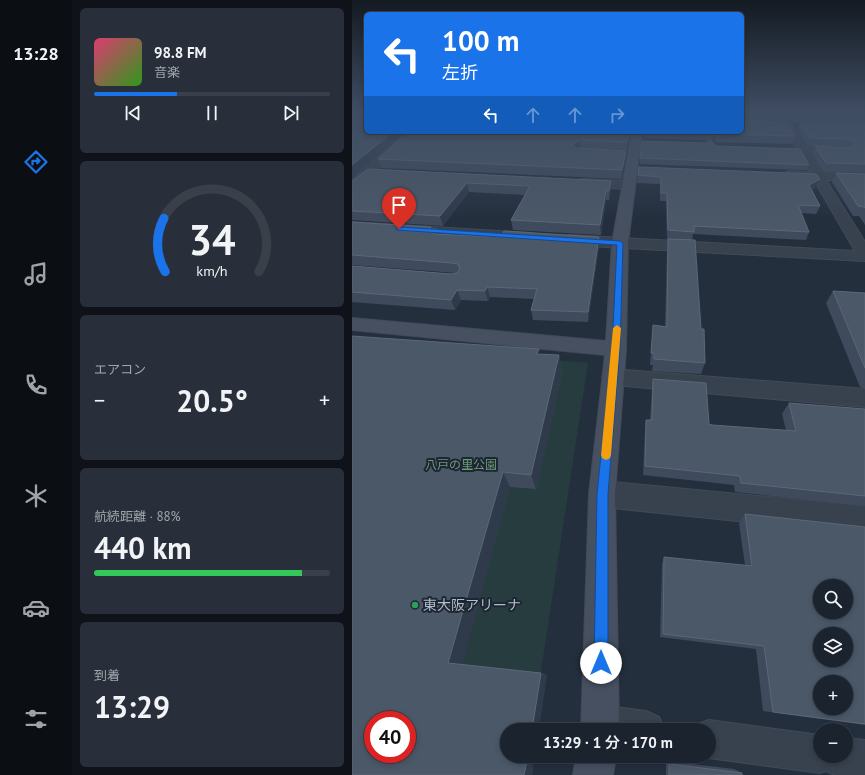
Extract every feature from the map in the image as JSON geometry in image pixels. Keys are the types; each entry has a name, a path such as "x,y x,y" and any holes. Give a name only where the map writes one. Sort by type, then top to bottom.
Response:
{"street":[{"path":"352,186 396,147"},
{"path":"599,723 602,494 616,349 620,243 635,147"},
{"path":"800,147 865,256"},
{"path":"786,149 802,150"},
{"path":"631,169 647,170"},
{"path":"368,172 384,173"},
{"path":"779,175 865,178"},
{"path":"566,182 629,185"},
{"path":"352,226 620,243 865,256"},
{"path":"352,324 616,349"},
{"path":"613,377 865,398"},
{"path":"602,494 865,520"},
{"path":"716,740 813,753"},
{"path":"853,758 865,760"},
{"path":"593,775 595,763"}],"lane":[{"path":"802,150 845,152"}],"green space":[{"name":"八戸の里公園","path":"352,341 588,363 533,723 500,723 500,757 352,775"}],"building":[{"path":"352,147 374,147 352,165"},
{"path":"391,147 575,147 626,151 622,170 378,159"},
{"path":"641,147 749,147 800,149 809,165 640,158"},
{"path":"816,147 835,147 865,147 865,164 826,163"},
{"path":"639,167 816,174 820,179 809,185 820,206 798,205 809,232 694,226 694,232 668,230 667,193 661,193 661,177 638,175"},
{"path":"368,169 611,181 609,191 606,191 600,225 511,220 530,186 467,183 440,216 352,211 352,181"},
{"path":"836,173 865,174 865,208 858,206"},
{"path":"352,222 431,227 430,229 437,229 434,234 501,237 504,231 599,237 588,312 531,310 537,289 487,287 485,291 457,290 451,300 352,292 352,266 451,274 457,273 460,269 458,264 452,263 352,255"},
{"path":"668,239 695,240 701,329 704,329 705,363 654,359 654,353 651,353 653,325 667,327"},
{"path":"833,291 865,293 865,368"},
{"name":"八戸の里公園","path":"352,336 539,349 537,354 559,355 531,475 503,472 448,663 541,673 533,723 500,723 500,763 527,763 524,775 352,775"},
{"path":"653,379 706,383 709,424 712,425 796,431 789,403 865,409 865,496 741,483 740,476 645,466 646,420 652,420"},
{"path":"745,514 865,527 865,724 773,712 764,646 663,634 664,557 752,566"},
{"path":"669,764 742,773 742,775 669,775"}],"slow traffic":[{"path":"606,455 617,328"}],"place":[{"name":"東大阪アリーナ","path":"415,605"}],"route":[{"path":"399,229 620,243 616,349 602,494 601,663"}]}
